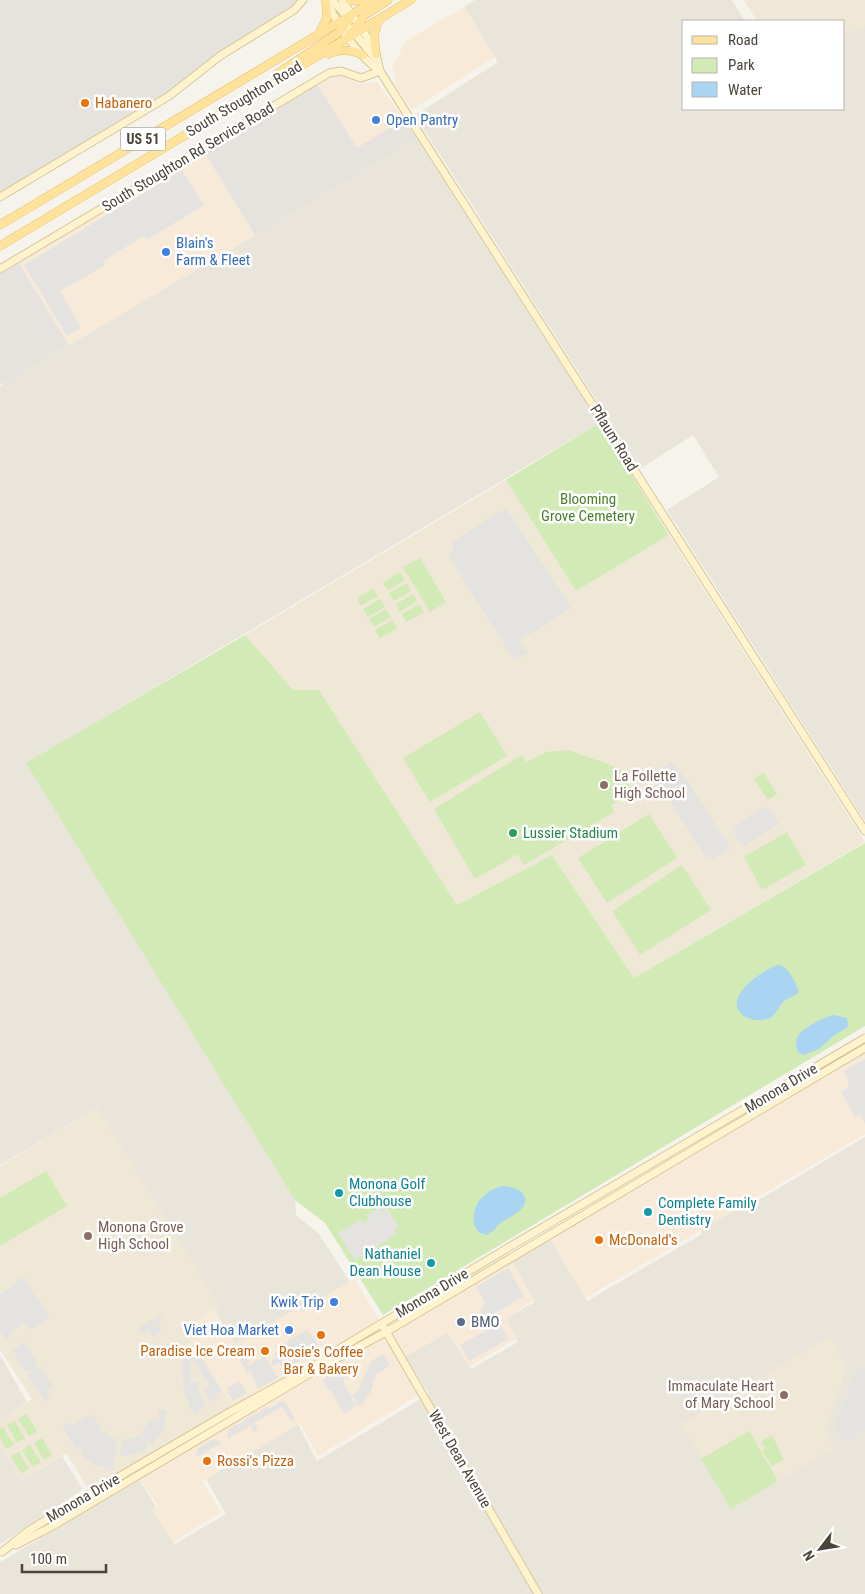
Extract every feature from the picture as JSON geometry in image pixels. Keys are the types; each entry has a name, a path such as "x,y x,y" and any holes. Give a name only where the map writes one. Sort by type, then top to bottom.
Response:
{"main road":[{"path":"318,34 328,18 328,0"},
{"path":"349,0 357,2 366,0"},
{"name":"South Stoughton Road","path":"0,225 318,34 346,21 376,0"},
{"path":"355,30 365,15 388,0"},
{"name":"South Stoughton Road","path":"0,246 319,55 355,30 379,19 411,0"},
{"path":"376,54 374,35 379,19"},
{"path":"258,90 277,74 327,42 346,21"},
{"path":"319,55 348,49 363,55"}],"street":[{"path":"0,197 139,115 178,89 220,56 294,10 303,0"},
{"name":"Pflaum Road","path":"328,0 376,54 380,71 865,831"},
{"name":"Pflaum Road","path":"342,0 346,21 355,30 363,55 380,71"},
{"path":"355,30 373,56 380,71"},
{"name":"South Stoughton Rd Service Road","path":"0,269 329,73 341,71 361,78 380,71"},
{"name":"Monona Drive","path":"1,1552 28,1531 57,1513 228,1413 305,1371 381,1324 865,1038"},
{"name":"Monona Drive","path":"1,1552 51,1527 314,1371 386,1332 624,1194 865,1048"},
{"path":"619,1183 624,1194"},
{"name":"West Dean Avenue","path":"381,1324 462,1460 538,1594"}],"shaded area":[{"path":"0,0 303,0 191,79 0,197"},
{"path":"475,0 732,0 744,20 682,20 682,110 845,110 845,35 865,26 865,821 667,510 719,477 693,435 640,469 418,120 417,114 498,62 464,7"},
{"path":"744,0 865,0 865,26 845,35 845,20 756,20"},
{"path":"464,7 495,57 412,109 396,85 392,66 398,59 406,41"},
{"path":"335,75 340,75 360,84 377,82 404,119 357,149 317,84"},
{"path":"317,84 357,148 404,119 417,139 255,235 204,152"},
{"path":"417,139 599,423 27,763 295,1200 296,1215 319,1234 350,1282 302,1311 299,1307 235,1344 214,1309 219,1307 97,1108 0,1165 0,386"},
{"path":"204,152 255,235 69,345 19,263"},
{"path":"182,170 204,205 148,239 142,237 105,260 104,266 60,291 81,328 67,336 24,265"},
{"path":"19,263 69,345 2,385 0,382 0,274"},
{"name":"La Follette High School","path":"506,480 576,591 669,535 865,842 634,978 552,855 457,905 319,690 293,690 245,635"},
{"path":"506,508 571,608 520,640 528,653 514,660 449,557 454,547 452,542"},
{"path":"672,762 686,779 731,849 713,860 710,856 707,859 653,774"},
{"path":"767,806 779,823 743,847 731,828"},
{"path":"865,1048 865,1134 585,1298 549,1235"},
{"path":"865,1059 865,1124 860,1115 855,1117 841,1092 847,1088 849,1082 844,1071"},
{"name":"Monona Grove High School","path":"97,1108 219,1306 184,1328 235,1410 91,1493 66,1453 21,1480 0,1446 0,1421 32,1399 0,1350 0,1166"},
{"path":"865,1137 865,1594 0,1594 0,1562 140,1480 156,1507 153,1509 175,1544 226,1514 206,1479 298,1424 317,1461 429,1394 405,1357 448,1332 471,1369 518,1342 504,1319 535,1302 511,1260 550,1238 587,1301 702,1234 664,1170 713,1142 750,1205"},
{"path":"380,1207 382,1211 387,1208 399,1227 394,1230 397,1234 355,1260 338,1233 361,1219 364,1223 369,1220 367,1215"},
{"path":"510,1258 534,1300 506,1318 517,1338 469,1367 449,1331 402,1359 422,1393 318,1456 300,1423 202,1481 221,1512 173,1542 152,1510 158,1506 138,1476"},
{"path":"508,1268 524,1296 494,1314 508,1339 469,1361 460,1345 485,1331 476,1315 485,1303 476,1287"},
{"path":"22,1276 50,1318 29,1330 24,1323 10,1332 12,1336 6,1340 0,1331 0,1294 17,1283 16,1280"},
{"path":"355,1279 381,1324 235,1410 184,1328 214,1309 235,1344 299,1307 302,1311"},
{"path":"160,1315 163,1321 158,1324 162,1331 153,1337 148,1330 141,1334 138,1328"},
{"path":"308,1329 318,1345 315,1347 318,1354 306,1361 304,1358 294,1364 283,1344"},
{"name":"Immaculate Heart of Mary School","path":"830,1336 846,1366 826,1432 835,1448 731,1509 681,1424"},
{"path":"25,1342 38,1362 34,1365 37,1369 40,1367 54,1387 47,1391 50,1398 45,1401 28,1375 32,1372 30,1369 25,1371 12,1350"},
{"path":"242,1349 250,1362 247,1366 265,1356 278,1378 258,1389 250,1371 247,1373 235,1352"},
{"path":"282,1349 295,1368 286,1373 279,1363 273,1366 271,1362 276,1358 274,1354"},
{"path":"197,1352 222,1391 216,1395 218,1397 210,1401 204,1391 210,1386 191,1357 191,1382 198,1382 199,1393 206,1405 194,1415 184,1393 182,1355 191,1355"},
{"path":"383,1354 390,1366 376,1374 371,1392 363,1404 358,1406 352,1395 358,1390 371,1361"},
{"path":"0,1355 27,1402 0,1421"},
{"path":"341,1367 347,1377 343,1381 356,1406 344,1414 323,1380"},
{"path":"865,1367 865,1430 843,1443 835,1427 855,1373"},
{"path":"239,1381 247,1393 233,1401 227,1388"},
{"path":"281,1401 285,1402 295,1419 291,1421 282,1407 254,1423 258,1430 254,1433 250,1426 229,1438 227,1436 229,1429 242,1422 244,1423 244,1420"},
{"path":"159,1410 166,1410 164,1428 152,1445 149,1442 146,1444 148,1448 143,1451 120,1456 122,1440 139,1435 142,1438 141,1433 150,1420 159,1421"},
{"path":"92,1414 102,1429 100,1433 104,1431 112,1438 117,1438 113,1471 88,1460 80,1452 83,1450 80,1447 76,1449 62,1427 69,1422 71,1425"},
{"path":"213,1439 221,1443 197,1457 198,1448"},
{"path":"0,1446 21,1480 62,1456 82,1488 79,1492 0,1544"}],"green space":[{"name":"Blooming Grove Cemetery","path":"599,423 669,535 576,591 506,480"},
{"path":"420,558 446,602 430,612 403,567"},
{"path":"400,572 405,580 388,590 383,583"},
{"path":"407,583 411,591 394,601 389,593"},
{"path":"374,588 378,596 361,606 357,598"},
{"path":"413,594 417,601 400,612 396,604"},
{"path":"380,599 385,607 368,617 363,609"},
{"path":"419,604 424,612 406,622 402,614"},
{"path":"386,609 391,617 374,627 369,619"},
{"path":"393,620 397,628 380,638 375,630"},
{"path":"245,635 293,690 319,690 457,905 552,855 634,978 865,843 865,1026 383,1315 325,1223 295,1200 26,763"},
{"path":"480,712 507,756 430,802 403,758"},
{"name":"Lussier Stadium","path":"568,750 619,768 634,792 611,805 614,812 524,865 518,854 475,879 434,809 522,755 526,762 547,752"},
{"path":"764,773 777,794 768,800 754,779"},
{"path":"649,814 677,858 607,903 578,858"},
{"path":"787,832 806,865 762,890 744,857"},
{"path":"682,865 711,910 640,955 612,911"},
{"path":"46,1171 67,1206 0,1246 0,1198"},
{"path":"26,1414 37,1431 29,1436 18,1419"},
{"path":"15,1421 25,1438 17,1443 7,1425"},
{"path":"3,1427 14,1445 6,1449 0,1439 0,1429"},
{"path":"749,1431 778,1481 731,1509 701,1459"},
{"path":"772,1435 784,1460 772,1466 762,1451 765,1448 761,1442"},
{"path":"42,1438 52,1455 44,1460 34,1443"},
{"path":"30,1445 41,1462 33,1467 22,1450"},
{"path":"19,1452 29,1469 21,1473 11,1456"}],"water":[{"path":"778,965 788,971 799,992 786,999 770,1018 765,1020 748,1018 739,1012 737,1004 739,996 745,988 762,973"},
{"path":"834,1015 847,1018 848,1027 833,1036 819,1049 803,1055 798,1052 796,1042 798,1036 814,1023"},
{"path":"503,1186 520,1191 525,1198 525,1203 518,1212 499,1224 489,1234 480,1233 474,1223 476,1206 482,1197 493,1189"}],"place":[{"name":"Habanero","path":"85,103"},
{"name":"Open Pantry","path":"376,120"},
{"name":"Blain's Farm & Fleet","path":"166,252"},
{"name":"La Follette High School","path":"604,785"},
{"name":"Lussier Stadium","path":"513,833"},
{"name":"Monona Golf Clubhouse","path":"339,1193"},
{"name":"Complete Family Dentistry","path":"648,1212"},
{"name":"Monona Grove High School","path":"88,1236"},
{"name":"McDonald's","path":"599,1240"},
{"name":"Nathaniel Dean House","path":"431,1263"},
{"name":"Kwik Trip","path":"334,1302"},
{"name":"BMO","path":"461,1322"},
{"name":"Viet Hoa Market","path":"289,1330"},
{"name":"Rosie's Coffee Bar & Bakery","path":"321,1335"},
{"name":"Paradise Ice Cream","path":"265,1351"},
{"name":"Immaculate Heart of Mary School","path":"784,1395"},
{"name":"Rossi's Pizza","path":"207,1461"}]}
